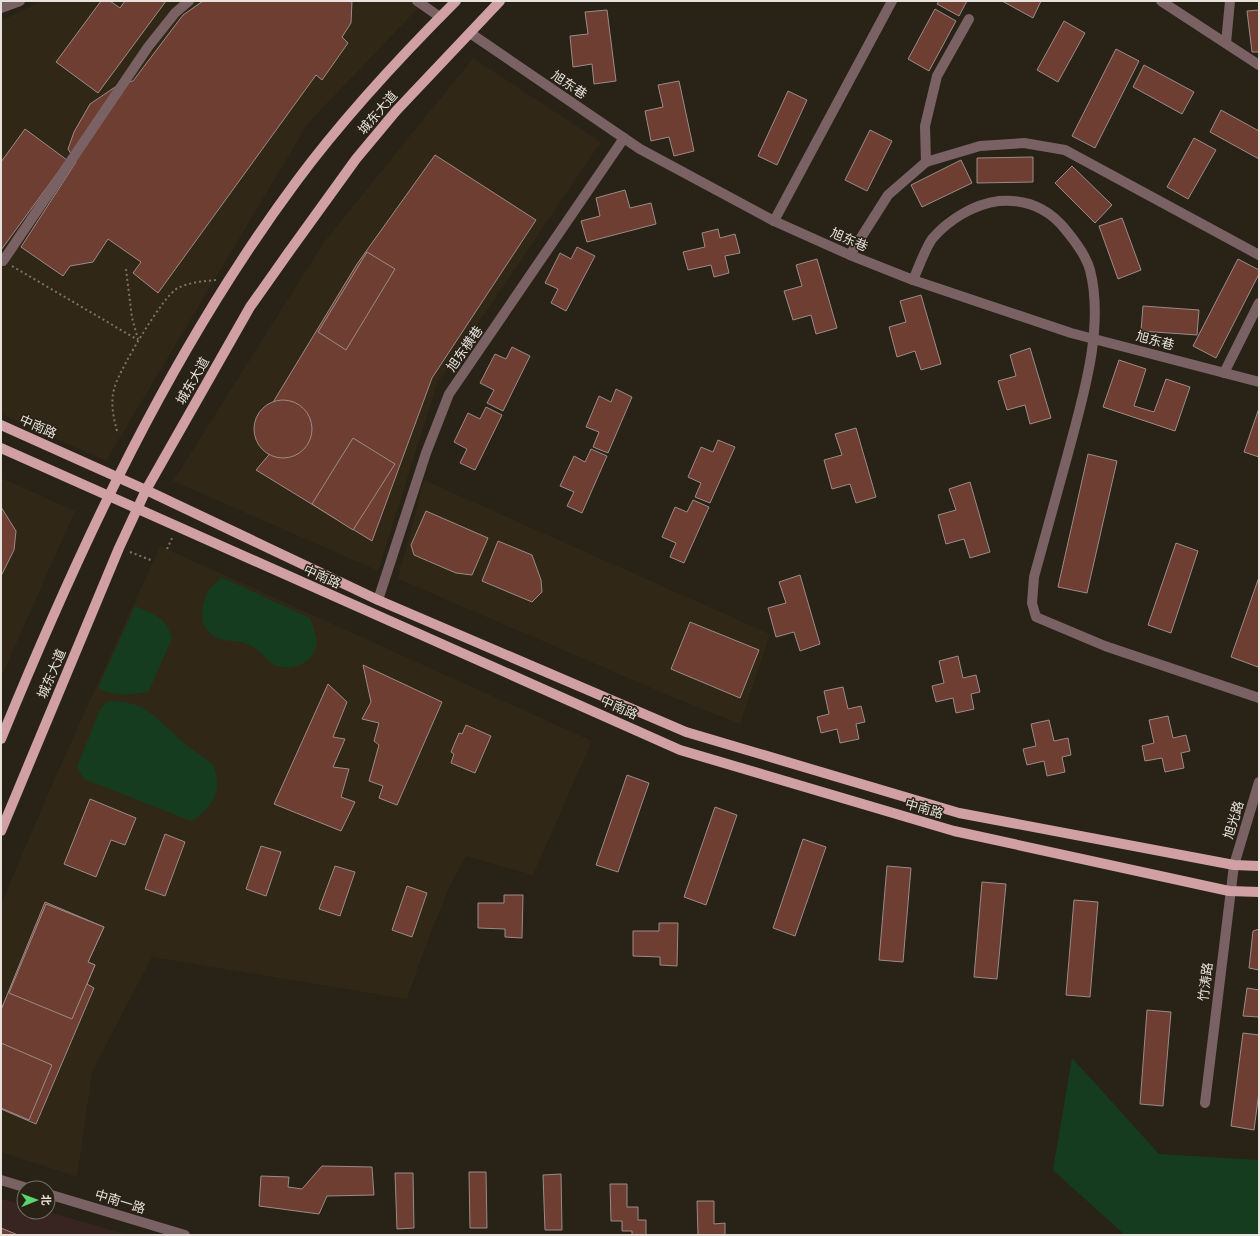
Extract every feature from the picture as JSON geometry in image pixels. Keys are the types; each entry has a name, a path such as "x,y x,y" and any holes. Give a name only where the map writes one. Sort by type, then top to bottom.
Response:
{"main road":[{"name":"城东大道","path":"1,739 108,494 171,374 211,306 296,182 386,73 456,1"},
{"name":"城东大道","path":"1,831 119,548 146,490 250,307 356,159 396,111 500,1"},
{"name":"中南路","path":"1,425 146,490 378,600 686,732 959,813 1234,865 1259,866"},
{"name":"中南路","path":"1,448 108,494 178,528 680,750 954,831 1230,891 1259,892"}],"street":[{"path":"1,8 20,1"},
{"path":"3,261 148,48 175,13 189,1"},
{"path":"417,1 440,17"},
{"path":"774,221 892,1"},
{"path":"1161,1 1259,65"},
{"path":"1226,44 1230,1"},
{"path":"926,162 925,126 937,76 969,19"},
{"name":"旭东巷","path":"470,32 640,149 774,221 850,255 913,280 1093,338 1259,382"},
{"name":"旭东横巷","path":"378,600 426,453 449,394 624,138"},
{"path":"850,255 888,195 926,162 980,146 1024,143 1065,150 1259,255"},
{"path":"913,280 932,240 958,216 988,202 1014,200 1040,207 1059,222 1076,243 1089,269 1094,292 1093,338 1082,399 1034,576 1032,603 1036,617 1105,646 1259,698"},
{"path":"1224,373 1259,303"},
{"name":"旭光路","path":"1234,865 1259,782"},
{"name":"竹涛路","path":"1205,1102 1234,865"},
{"path":"1,1180 16,1185"},
{"name":"中南一路","path":"56,1196 185,1235"}],"path":[{"path":"3,261 138,340"},
{"path":"126,269 132,318 138,340"},
{"path":"117,431 111,410 115,385 138,340 161,304 176,288 197,282 230,279"},
{"path":"167,549 178,528"},
{"path":"119,548 153,561"}],"shaded area":[{"path":"41,1 425,1 309,122 106,461 1,414 1,21"},
{"path":"473,58 601,142 437,384 378,571 173,481 324,242"},
{"path":"1,478 75,511 1,678"},
{"path":"424,480 770,634 740,724 670,696 398,579"},
{"path":"160,546 592,741 533,875 466,856 448,890 424,950 407,999 152,957 92,1072 77,1177 1,1152 1,904 58,771"},
{"path":"1,1199 16,1203 16,1220 56,1220 56,1214 129,1235 1,1235"}],"green space":[{"path":"221,577 310,618 317,644 314,654 310,659 292,667 279,667 273,664 250,645 242,642 220,639 213,636 205,626 202,614 204,600 207,593"},
{"path":"135,606 153,614 163,621 170,631 172,638 149,691 116,694 103,691 98,688"},
{"path":"109,701 133,704 151,713 184,743 214,765 217,779 216,793 206,809 196,818 191,821 84,779 77,767 101,707"},
{"path":"1072,1058 1159,1154 1259,1160 1259,1235 1125,1235 1053,1170"}],"building":[{"path":"101,1 110,1 120,8 125,1 166,1 98,93 56,62"},
{"path":"203,1 352,1 351,23 342,37 348,43 322,80 316,75 158,293 133,273 141,262 108,239 93,262 70,266 63,276 21,247 76,162 68,149 74,132 90,104 121,83 133,81 183,15"},
{"path":"939,1 967,1 959,16 937,4"},
{"path":"1002,1 1041,1 1033,18"},
{"path":"935,9 956,21 929,71 908,59"},
{"path":"607,10 616,81 594,84 592,64 573,67 570,36 588,34 585,12"},
{"path":"1259,10 1259,52 1252,52 1247,11"},
{"path":"1064,21 1085,33 1058,82 1037,70"},
{"path":"1116,49 1139,61 1095,148 1072,136"},
{"path":"1144,65 1194,92 1182,114 1133,87"},
{"path":"679,81 694,151 674,156 669,137 651,141 645,111 663,107 658,85"},
{"path":"788,91 807,100 777,165 758,156"},
{"path":"1221,110 1259,131 1259,159 1210,132"},
{"path":"25,129 67,160 1,250 1,162"},
{"path":"870,130 892,141 867,191 845,180"},
{"path":"1194,138 1216,150 1188,199 1167,187"},
{"path":"435,155 536,220 432,378 372,541 256,470 301,417 272,404 357,264"},
{"path":"1033,157 1033,182 977,183 977,158"},
{"path":"961,160 972,183 922,207 911,185"},
{"path":"1072,166 1112,205 1095,223 1055,183"},
{"path":"625,190 630,208 651,203 656,224 587,242 581,221 600,216 596,198"},
{"path":"1122,218 1141,270 1118,279 1099,226"},
{"path":"718,229 720,238 735,234 740,253 725,256 729,273 714,277 711,265 688,270 683,252 705,247 702,233"},
{"path":"577,247 595,256 566,311 551,303 558,289 545,283 560,253 571,259"},
{"path":"367,252 395,269 346,350 318,332"},
{"path":"817,259 837,328 816,334 811,315 793,320 784,291 802,286 796,265"},
{"path":"1238,259 1259,270 1259,274 1216,358 1193,346"},
{"path":"921,295 941,364 921,370 915,351 897,357 889,327 906,322 900,301"},
{"path":"1143,306 1199,310 1197,335 1141,331"},
{"path":"512,347 530,356 503,411 487,403 494,390 480,383 495,354 506,359"},
{"path":"1030,348 1051,418 1030,424 1025,405 1007,410 998,381 1016,376 1010,355"},
{"path":"1119,360 1146,369 1134,406 1154,412 1166,379 1190,387 1175,431 1103,407"},
{"path":"616,389 632,397 608,453 593,447 599,432 586,427 599,396 611,402"},
{"path":"283,400 294,402 307,413 310,418 312,429 310,440 299,453 294,456 283,458 272,456 259,445 256,440 254,429 256,418 267,405 272,402"},
{"path":"486,407 502,415 475,470 460,463 467,449 454,442 468,413 480,419"},
{"path":"1259,408 1259,457 1244,452"},
{"path":"856,428 876,497 856,503 850,484 832,489 824,460 842,455 835,434"},
{"path":"353,438 395,464 353,530 312,504"},
{"path":"718,440 735,447 710,503 695,497 701,483 688,477 701,447 713,452"},
{"path":"591,449 607,456 582,513 567,506 574,492 560,486 574,456 585,462"},
{"path":"1088,454 1117,461 1087,593 1058,587"},
{"path":"970,482 990,552 970,558 964,539 946,544 938,515 956,510 949,489"},
{"path":"693,500 709,507 684,563 670,557 676,543 662,537 675,507 687,512"},
{"path":"1,507 16,531 14,550 1,576"},
{"path":"426,511 488,538 472,575 456,573 414,555 411,545"},
{"path":"498,541 532,555 541,580 542,592 532,602 482,581"},
{"path":"1176,543 1198,551 1171,633 1148,625"},
{"path":"800,575 820,644 800,651 794,632 776,637 768,608 786,603 779,582"},
{"path":"1259,577 1259,666 1258,667 1231,657"},
{"path":"690,622 759,650 740,698 671,669"},
{"path":"958,656 963,678 976,675 980,692 971,694 974,709 956,713 953,698 936,702 932,686 944,683 939,661"},
{"path":"363,665 442,702 397,805 379,798 383,786 369,781 379,745 374,741 379,723 362,719 371,702"},
{"path":"328,684 347,702 333,737 345,739 333,767 349,769 341,797 355,802 341,831 274,804"},
{"path":"843,687 848,709 861,706 865,722 856,724 859,739 840,743 837,729 821,733 817,717 829,714 824,691"},
{"path":"1168,716 1173,738 1186,735 1190,751 1181,753 1184,768 1165,772 1162,758 1145,761 1142,746 1154,743 1149,720"},
{"path":"1049,720 1054,741 1068,738 1071,755 1062,757 1065,772 1047,776 1044,761 1027,765 1023,749 1036,746 1031,724"},
{"path":"466,725 491,736 475,773 451,763 454,754 451,752 459,733 462,734"},
{"path":"627,775 649,783 618,872 596,865"},
{"path":"90,799 136,818 125,845 111,840 96,877 64,864"},
{"path":"715,807 737,815 706,905 684,897"},
{"path":"165,834 185,842 165,896 145,889"},
{"path":"803,839 826,847 795,936 773,928"},
{"path":"261,846 281,852 266,896 246,889"},
{"path":"335,866 355,872 340,916 319,909"},
{"path":"887,866 911,868 903,962 879,960"},
{"path":"982,882 1006,884 997,979 974,977"},
{"path":"407,886 427,893 412,937 392,930"},
{"path":"504,895 523,895 522,938 505,937 505,929 478,928 478,903 504,903"},
{"path":"1074,900 1098,902 1090,997 1066,995"},
{"path":"45,902 104,927 88,962 95,965 87,984 94,988 36,1124 1,1109 1,1010"},
{"path":"46,904 104,927 88,962 95,965 72,1019 9,993"},
{"path":"659,923 678,923 677,966 660,965 660,957 633,956 633,931 659,931"},
{"path":"1259,929 1259,970 1249,968 1253,931"},
{"path":"1247,988 1259,990 1259,1017 1243,1016"},
{"path":"1147,1010 1171,1012 1163,1106 1140,1104"},
{"path":"1243,1033 1259,1035 1259,1092 1254,1130 1231,1126"},
{"path":"1,1043 52,1065 29,1120 1,1108"},
{"path":"322,1166 372,1167 374,1195 327,1196 319,1214 259,1206 261,1176 289,1177 288,1187 302,1189"},
{"path":"469,1172 486,1172 487,1228 470,1228"},
{"path":"395,1173 413,1173 414,1228 397,1229"},
{"path":"561,1174 562,1230 545,1230 543,1175"},
{"path":"610,1184 627,1184 627,1207 638,1207 638,1220 646,1220 646,1235 632,1235 632,1231 622,1231 622,1221 611,1221"},
{"path":"697,1201 714,1201 714,1224 725,1223 725,1235 698,1235"},
{"path":"1,1228 18,1235 1,1235"}]}
